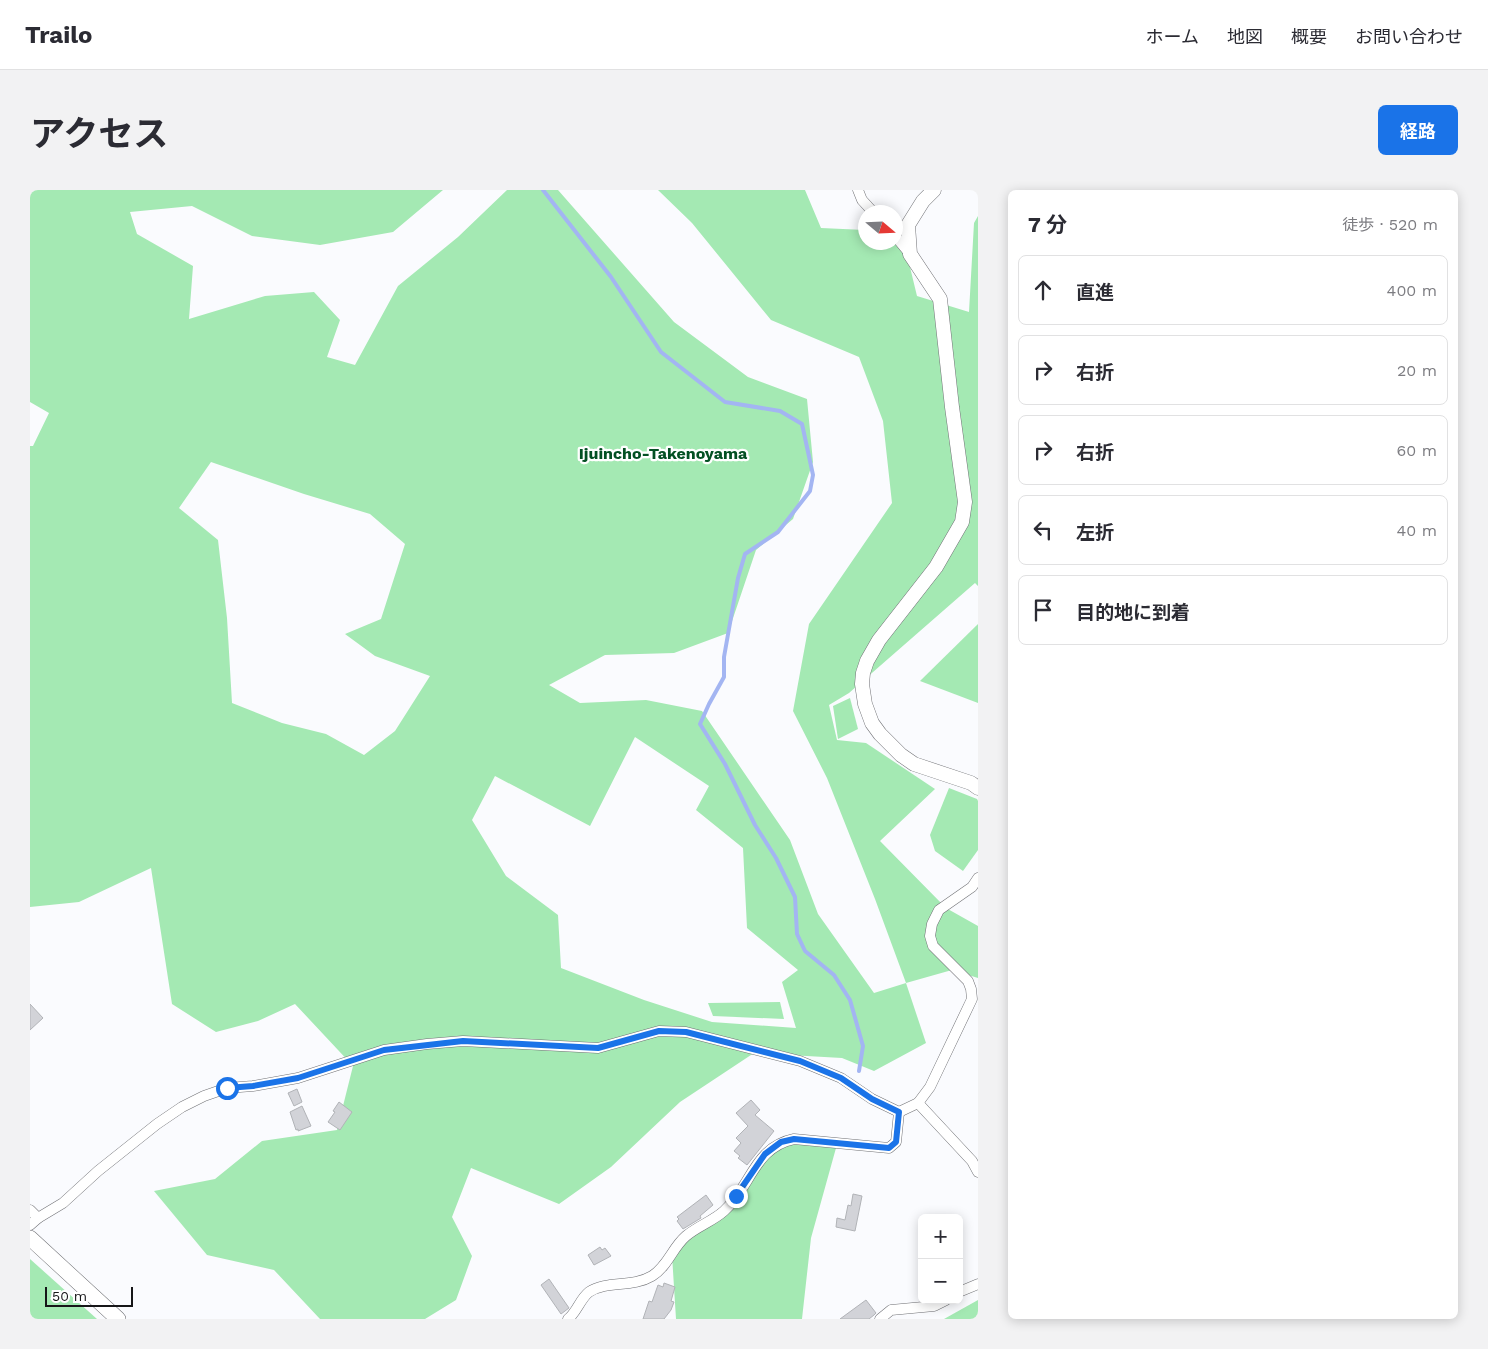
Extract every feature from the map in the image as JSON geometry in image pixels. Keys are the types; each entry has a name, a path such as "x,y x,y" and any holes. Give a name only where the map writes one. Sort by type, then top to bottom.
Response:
{"main road":[{"path":"30,1238 118,1319"}],"street":[{"path":"858,190 867,205"},
{"path":"910,254 908,225 923,201 934,190"},
{"path":"903,246 940,299 952,407 966,502 962,522 936,567 875,647 867,661 862,684 865,704 872,723 901,755 914,764 971,782 978,788"},
{"path":"899,1112 918,1103 930,1086 972,999 968,980 933,946 930,936 932,924 939,910 972,887 978,878"},
{"path":"30,1210 34,1222 63,1203 157,1124 182,1107 204,1096 227,1088 253,1086 298,1078 384,1050 428,1044 463,1041 598,1048 659,1031 686,1032 800,1061 841,1078 872,1099 899,1112"},
{"path":"918,1103 972,1161 978,1172"},
{"path":"568,1319 574,1315 587,1294 598,1288 635,1283 651,1276 663,1267 685,1237 725,1210 765,1154 781,1142 794,1139 889,1148 896,1142 899,1112"},
{"path":"963,1290 978,1284"},
{"path":"880,1319 891,1310 938,1304"}],"green space":[{"path":"30,190 443,190 393,232 320,245 252,236 192,206 130,212 137,234 193,266 189,319 265,296 314,292 340,320 327,357 355,365 398,286 458,237 507,190 558,190 674,322 748,377 807,399 813,462 793,519 756,550 728,633 674,653 605,655 549,685 580,703 646,700 702,711 790,840 818,914 874,993 906,983 926,1043 874,1071 842,1058 754,1053 680,1102 611,1167 559,1204 471,1168 452,1217 472,1256 456,1300 425,1319 320,1319 274,1270 207,1255 154,1191 215,1179 262,1141 337,1130 353,1066 295,1004 258,1021 216,1032 172,1004 151,868 79,902 30,907 30,446 33,446 49,413 30,402","holes":["211,462 304,494 370,514 405,544 381,619 345,634 375,656 430,676 395,731 364,755 326,734 282,723 232,703 227,618 218,540 179,508","635,737 709,786 696,810 743,848 747,928 798,970 782,982 796,1028 712,1022 644,1000 561,968 558,915 506,876 472,820 495,776 590,826"]},
{"path":"658,190 805,190 821,228 858,230 858,250 903,250 903,238 917,296 969,312 974,223 978,216 978,586 975,583 849,693 829,705 837,740 866,743 935,789 880,841 946,908 978,926 978,978 952,970 906,983 827,778 793,711 809,624 892,503 883,421 859,357 771,320 692,223"},
{"path":"978,624 978,703 920,681"},
{"path":"850,698 858,729 838,739 833,706"},
{"path":"949,788 978,801 978,850 963,871 935,851 930,835"},
{"path":"780,1002 784,1019 713,1016 708,1003"},
{"path":"796,1135 836,1148 811,1238 802,1319 676,1319 672,1255 728,1201 764,1151"},
{"path":"30,1259 97,1319 30,1319"},
{"path":"978,1300 978,1319 944,1319"}],"building":[{"path":"30,1004 43,1018 30,1030"},
{"path":"297,1089 302,1102 294,1106 288,1093"},
{"path":"751,1100 760,1110 755,1115 774,1131 747,1165 738,1158 740,1156 734,1151 741,1143 736,1138 748,1126 736,1113"},
{"path":"339,1102 352,1112 340,1130 328,1122"},
{"path":"302,1106 311,1126 298,1131 290,1112"},
{"path":"853,1194 862,1196 855,1231 836,1227 837,1218 845,1220 848,1205 851,1206"},
{"path":"706,1195 713,1205 700,1216 701,1218 683,1229 677,1221 679,1219 677,1217"},
{"path":"600,1247 602,1250 605,1248 611,1256 594,1265 588,1255"},
{"path":"549,1279 569,1308 561,1314 541,1285"},
{"path":"664,1283 675,1287 671,1301 674,1302 671,1310 664,1319 643,1319 649,1301 652,1302 658,1285 663,1287"},
{"path":"866,1300 876,1313 869,1319 840,1319"}],"waterway":[{"path":"543,190 611,277 661,352 725,402 780,411 802,424 813,475 810,491 778,532 745,554 738,578 724,657 724,677 700,724 725,764 755,825 776,858 795,897 797,934 805,951 834,975 850,1000 863,1046 859,1071"}],"district":[{"name":"Ijuincho-Takenoyama","path":"663,453"}],"route":[{"path":"227,1088 253,1086 298,1078 384,1050 428,1044 463,1041 598,1048 659,1031 686,1032 800,1061 841,1078 872,1099 899,1112 896,1142 889,1148 794,1139 781,1142 765,1154 736,1196"}]}
